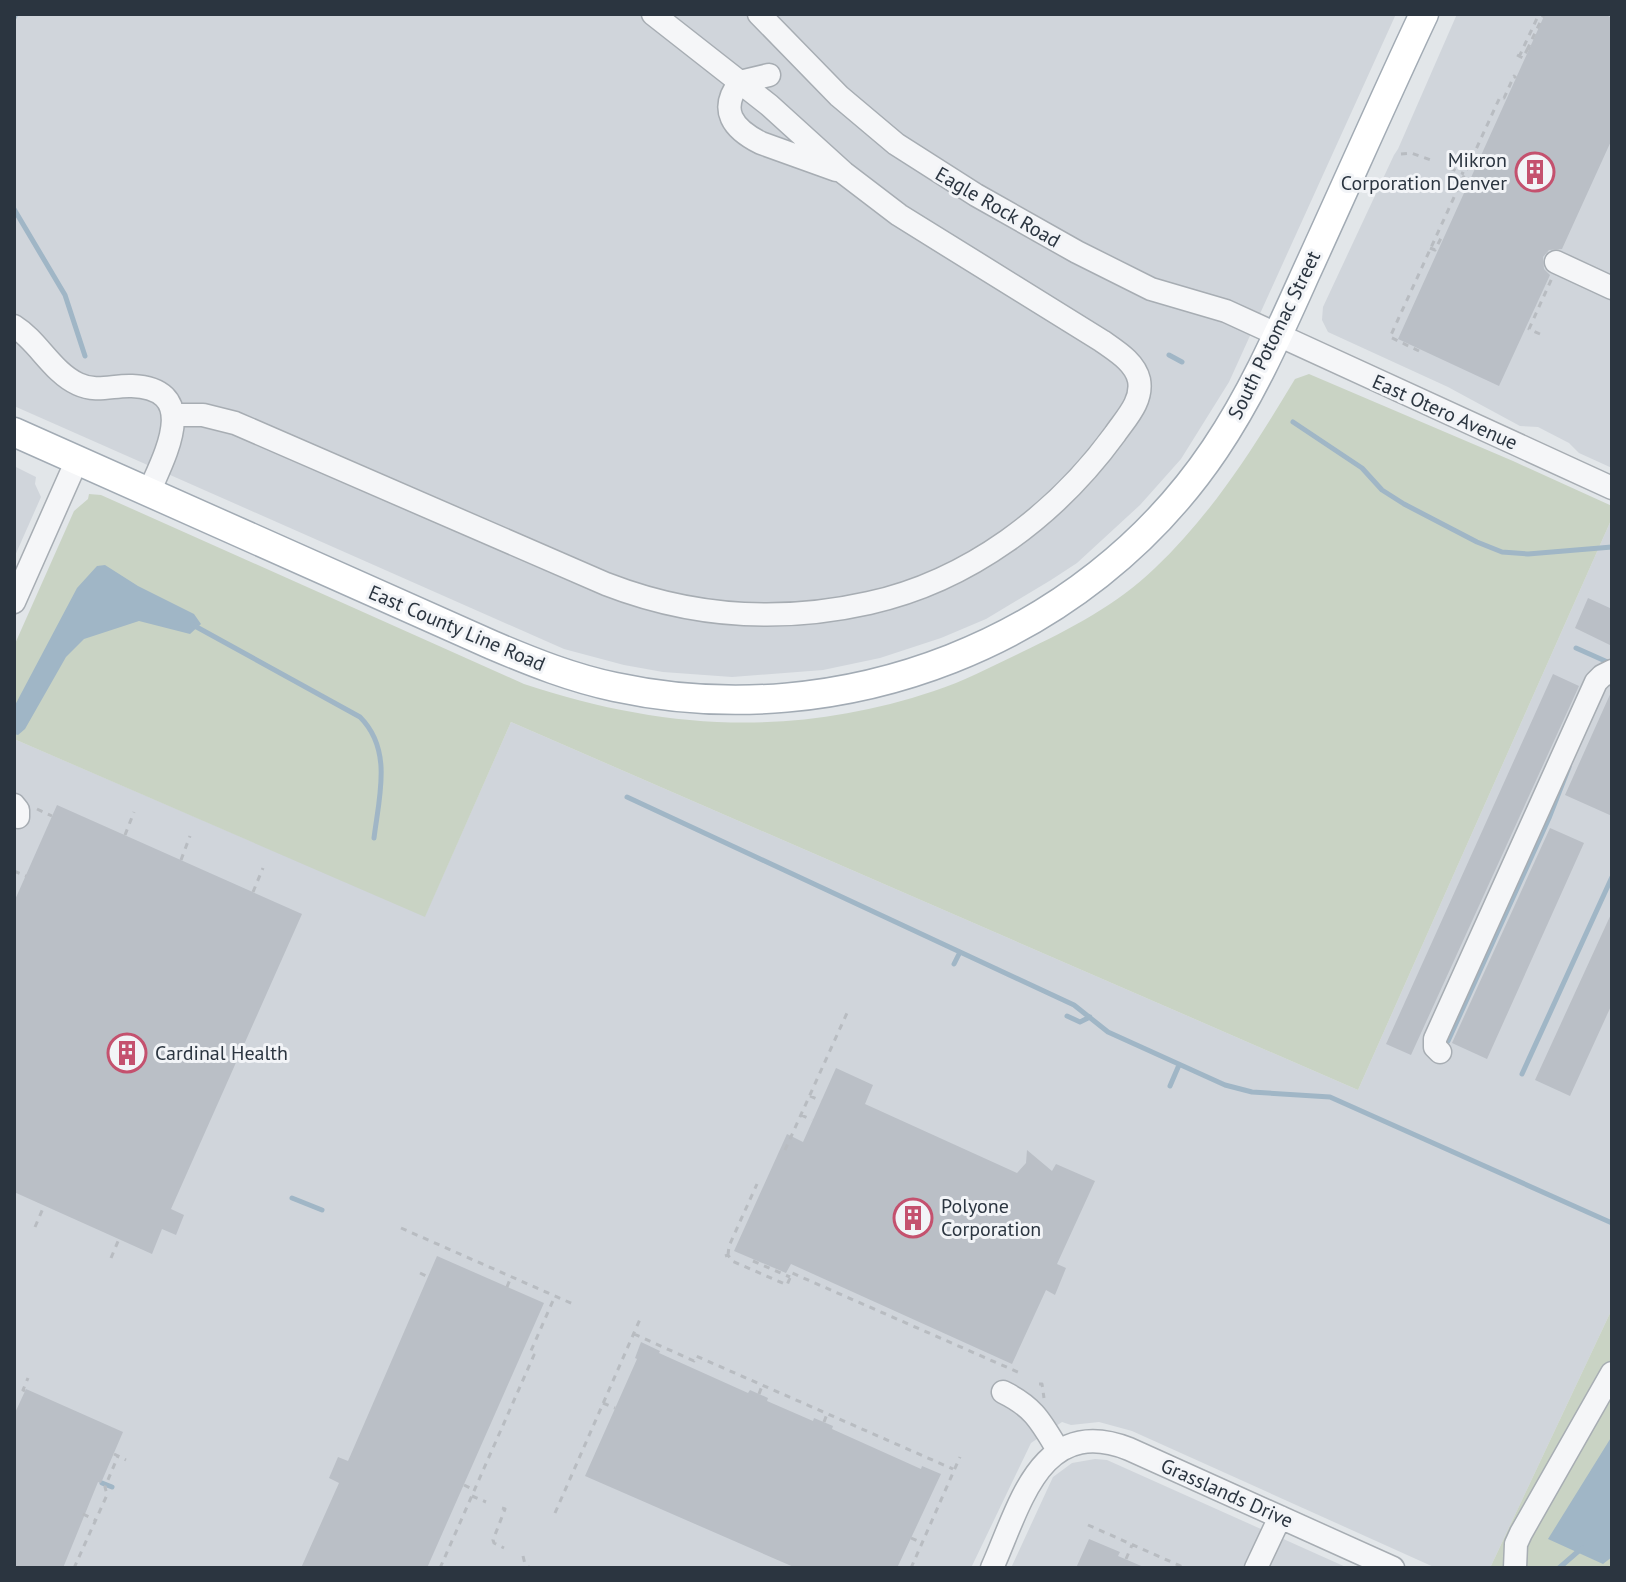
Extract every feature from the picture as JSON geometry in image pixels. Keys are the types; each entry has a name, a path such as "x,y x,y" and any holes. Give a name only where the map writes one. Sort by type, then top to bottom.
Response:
{"main road":[{"name":"South Potomac Street","path":"926,669 991,643 1040,615 1094,578 1140,538 1182,492 1215,449 1259,376 1424,14"},
{"name":"East County Line Road","path":"14,432 532,662 618,688 690,698 773,700 853,689 926,669"}],"street":[{"path":"173,415 203,415 235,423 639,597 668,605 740,615 789,615 848,607 898,595 963,568 1049,509 1084,474 1136,403 1140,384 1130,363 1102,341 899,215 844,173 769,105 653,14"},
{"path":"766,22 769,105"},
{"name":"Eagle Rock Road","path":"766,22 839,96 879,130 976,195 1151,289 1226,311 1278,335"},
{"path":"769,75 740,82 729,98 728,109 738,127 749,137 844,173"},
{"path":"1557,263 1612,288"},
{"path":"14,326 71,381 98,389 121,386 147,388 167,401 173,415 172,437 149,492"},
{"name":"East Otero Avenue","path":"1278,335 1612,488"},
{"path":"14,602 77,460"},
{"path":"1440,1052 1435,1047 1435,1039 1596,682 1612,671"},
{"path":"1515,1568 1516,1544 1521,1533 1612,1373"},
{"path":"992,1568 1033,1478 1044,1462 1058,1450 1034,1412 1020,1400 1003,1392"},
{"name":"Grasslands Drive","path":"1058,1450 1088,1441 1117,1444 1393,1568"},
{"path":"1256,1568 1280,1517"}],"path":[{"path":"1542,14 1529,48 1523,58 1518,56 1542,14"},
{"path":"1419,351 1390,337 1500,97 1504,98 1514,76 1516,78"},
{"path":"1401,154 1411,153 1431,160"},
{"path":"1450,168 1464,174"},
{"path":"1430,248 1435,250 1443,239"},
{"path":"1540,334 1529,329 1557,263"},
{"path":"1407,298 1415,301"},
{"path":"20,810 52,816"},
{"path":"125,835 134,812"},
{"path":"181,860 190,836"},
{"path":"253,892 263,868"},
{"path":"14,871 26,876"},
{"path":"785,1150 847,1013"},
{"path":"810,1096 821,1101"},
{"path":"801,1115 812,1120"},
{"path":"757,1184 726,1256 787,1285 796,1267"},
{"path":"35,1227 44,1206"},
{"path":"401,1228 573,1304"},
{"path":"111,1258 119,1239"},
{"path":"750,1269 754,1260 1020,1373"},
{"path":"420,1273 428,1277"},
{"path":"507,1287 511,1277"},
{"path":"816,1284 819,1277"},
{"path":"440,1568 534,1355 530,1353 555,1296"},
{"path":"865,1305 868,1299"},
{"path":"540,1312 547,1315"},
{"path":"555,1513 641,1317"},
{"path":"929,1333 931,1327"},
{"path":"634,1334 694,1361 696,1356 953,1469"},
{"path":"25,1391 28,1378"},
{"path":"759,1394 762,1386"},
{"path":"603,1403 615,1408"},
{"path":"824,1422 827,1414"},
{"path":"74,1568 107,1495 105,1487 116,1455 126,1460"},
{"path":"911,1568 960,1457"},
{"path":"464,1485 474,1490"},
{"path":"472,1496 486,1502"},
{"path":"502,1508 505,1509 493,1540 504,1548"},
{"path":"83,1514 95,1520"},
{"path":"1088,1525 1183,1568"},
{"path":"911,1538 922,1543"},
{"path":"1126,1559 1132,1545"},
{"path":"69,1554 78,1558"},
{"path":"523,1556 530,1568"}],"shaded area":[{"path":"14,14 1396,14 1229,382 1181,459 1140,505 1077,563 986,619 941,638 880,658 823,670 732,677 663,672 564,649 14,406"},
{"path":"1457,14 1612,14 1612,468 1579,453 1569,443 1538,427 1520,426 1448,387 1328,332 1322,320 1323,307 1398,149"},
{"path":"14,466 36,477 35,484 41,497 14,558"},
{"path":"1612,518 1612,1309 1490,1568 1436,1568 1132,1431 1099,1422 1071,1425 1062,1422 1031,1443 971,1568 14,1568 14,739 425,916 511,722 1358,1090"},
{"path":"1107,1460 1348,1568 1011,1568 1053,1477 1072,1463"}],"green space":[{"path":"1309,374 1612,506 1612,518 1358,1090 511,722 425,917 14,739 14,646 74,511 88,499 89,494 101,495 524,684 627,711 678,719 779,722 882,706 934,691 1040,643 1109,605 1155,568 1196,525 1248,454 1295,379"},
{"path":"1612,1309 1612,1568 1490,1568"}],"water":[{"path":"105,565 138,586 194,614 201,624 190,634 139,621 84,639 66,657 25,729 18,735 14,734 14,707 77,588 97,566"},
{"path":"1612,1436 1612,1557 1603,1564 1548,1539"}],"building":[{"name":"Mikron Corporation Denver","path":"1545,14 1604,14 1612,18 1612,139 1562,249 1549,250 1543,257 1544,269 1550,275 1499,386 1398,339"},
{"path":"1588,598 1612,609 1612,646 1575,628"},
{"path":"1553,674 1579,686 1411,1055 1386,1044"},
{"path":"1612,690 1612,816 1565,795"},
{"name":"Cardinal Health","path":"57,805 302,914 171,1209 184,1215 176,1235 162,1229 152,1254 14,1192 14,902"},
{"path":"1550,828 1584,843 1487,1059 1452,1043"},
{"path":"1612,912 1612,1004 1570,1096 1535,1080"},
{"name":"Polyone Corporation","path":"836,1068 873,1085 865,1104 1017,1173 1026,1163 1027,1150 1052,1171 1056,1164 1095,1181 1057,1264 1066,1268 1055,1295 1046,1290 1012,1364 791,1264 786,1273 734,1251 787,1134 803,1142"},
{"path":"437,1256 544,1303 427,1568 301,1568 339,1483 329,1478 338,1457 348,1461"},
{"path":"641,1342 748,1393 750,1390 768,1398 767,1401 813,1421 814,1418 833,1426 832,1429 921,1469 922,1466 941,1474 897,1568 796,1568 585,1476 637,1359"},
{"path":"26,1389 123,1432 101,1483 98,1482 63,1568 14,1568 14,1415"},
{"path":"1089,1539 1120,1552 1118,1556 1146,1568 1076,1568"}],"waterway":[{"path":"14,18 16,14"},
{"path":"14,209 65,295 85,356"},
{"path":"1169,355 1182,362"},
{"path":"1293,422 1362,468 1382,490 1404,504 1502,552 1528,554 1612,547"},
{"path":"193,625 360,717 377,744 380,759 374,838"},
{"path":"1576,648 1612,664"},
{"path":"1448,1041 1569,767"},
{"path":"627,797 1074,1005 1108,1032 1225,1085 1252,1092 1330,1097 1612,1223"},
{"path":"1522,1074 1612,877"},
{"path":"954,964 960,952"},
{"path":"1067,1016 1080,1022 1090,1017"},
{"path":"1170,1086 1179,1065"},
{"path":"292,1198 322,1210"},
{"path":"102,1483 112,1487"},
{"path":"1559,1568 1582,1548"}],"place":[{"name":"Mikron Corporation Denver","path":"1535,172"},
{"name":"Cardinal Health","path":"127,1053"},
{"name":"Polyone Corporation","path":"913,1218"}]}
